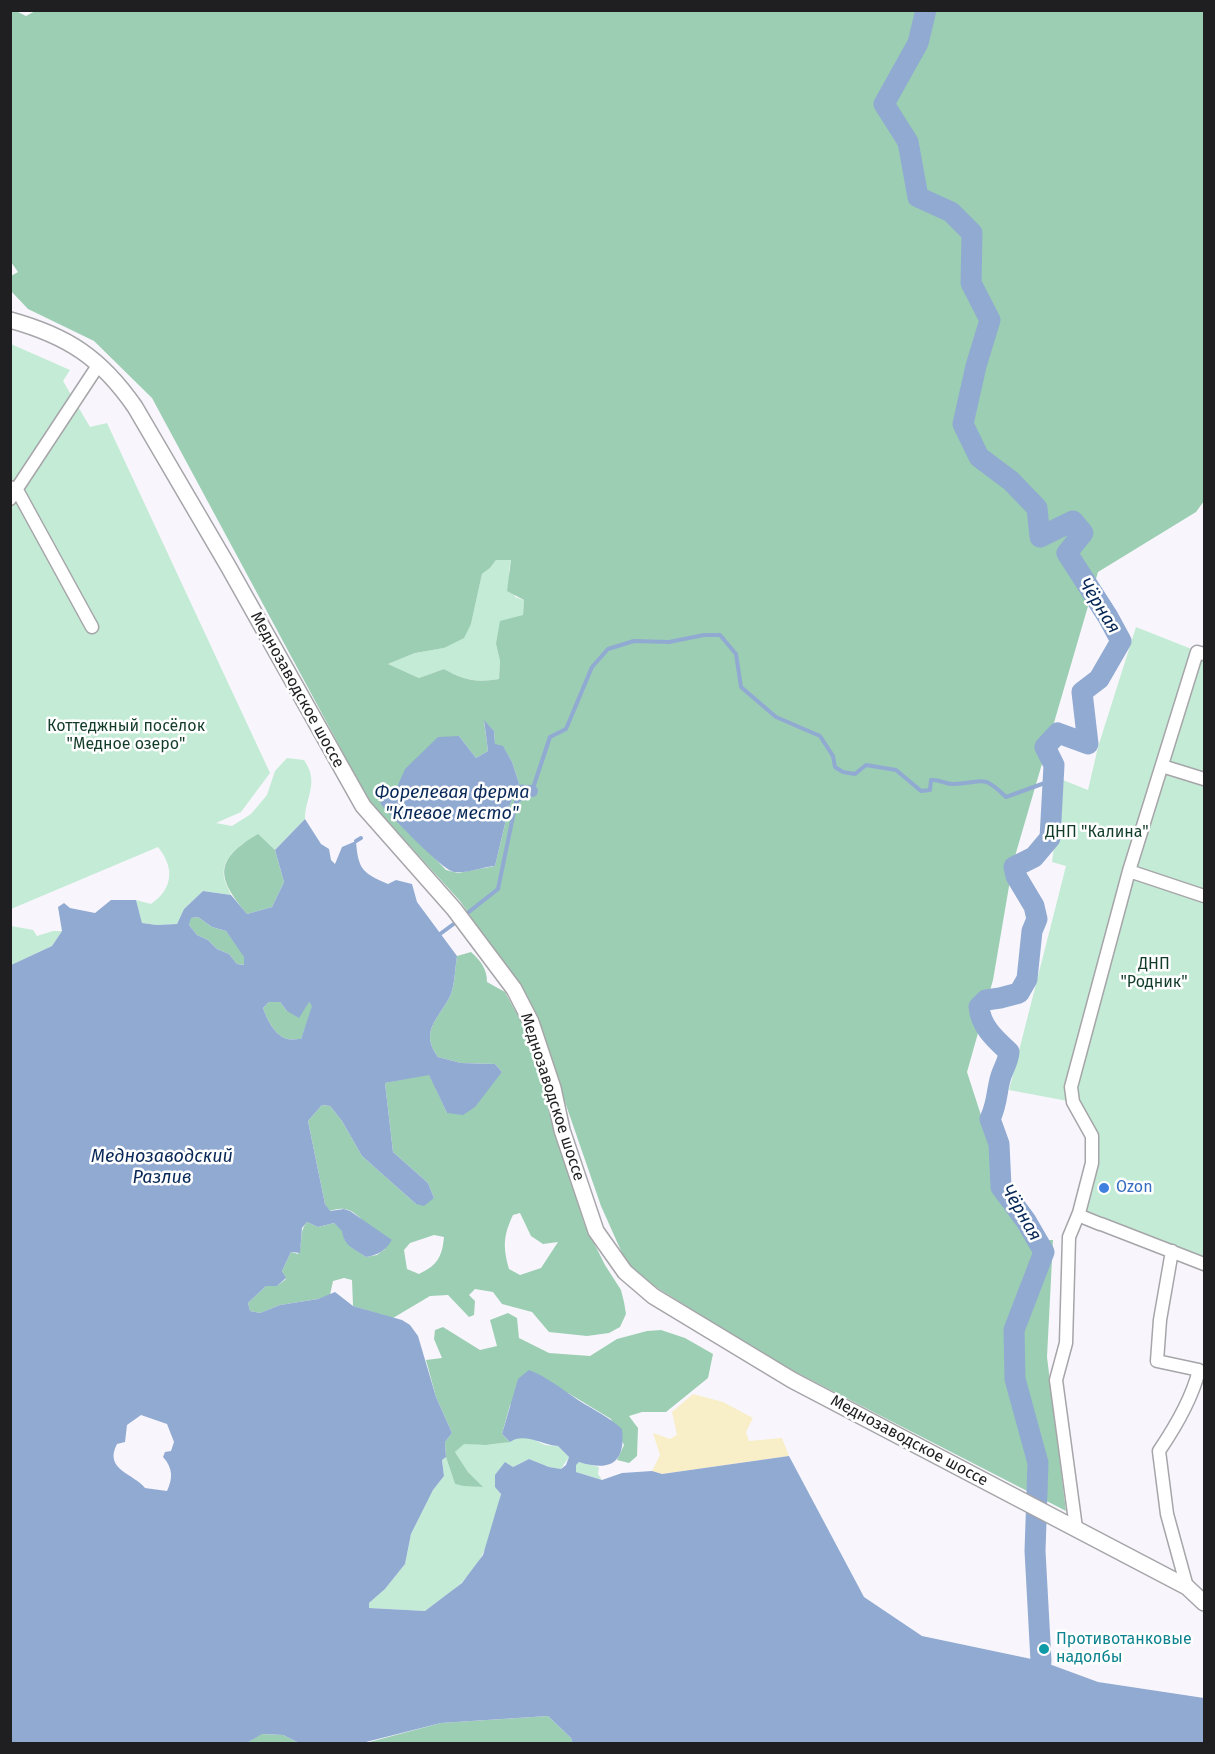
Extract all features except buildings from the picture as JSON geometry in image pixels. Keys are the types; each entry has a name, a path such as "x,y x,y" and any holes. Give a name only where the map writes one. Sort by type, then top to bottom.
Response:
{"main road":[{"name":"Меднозаводское шоссе","path":"10,320 54,335 81,349 118,383 135,407 224,559 363,806 454,909 514,989 531,1022 553,1088 562,1130 596,1231 625,1272 653,1296 792,1380 1186,1587 1204,1603"}],"street":[{"path":"92,627 13,492 99,364"},
{"path":"1075,1528 1056,1380 1066,1343 1069,1237 1078,1215 1092,1164 1092,1136 1073,1102 1071,1087 1129,872 1197,652 1204,654"},
{"path":"1162,766 1204,779"},
{"path":"1129,872 1204,896"},
{"path":"1078,1215 1204,1264"},
{"path":"1172,1251 1160,1320 1157,1361 1199,1370 1196,1384 1175,1428 1159,1451 1167,1514 1186,1587"}],"green space":[{"path":"37,10 1204,11 1204,501 1196,512 1098,572 1013,863 993,980 967,1072 989,1140 995,1191 1026,1240 1053,1240 1047,1357 1066,1511 778,1363 630,1271 601,1206 531,1004 460,901 369,801 152,398 94,341 28,309 11,291 11,276 18,272 11,262 11,11 26,16","holes":["496,560 511,560 507,591 524,600 523,615 500,621 496,644 500,661 499,679 470,680 444,669 419,678 388,664 415,653 444,648 464,638 471,624 482,574","484,721 494,731 495,745 503,747 512,762 519,783 509,807 495,866 458,873 446,870 381,802 459,736 476,758 488,751"]},
{"name":"Коттеджный посёлок \"Медное озеро\"","path":"11,344 70,370 63,381 90,427 107,423 270,773 241,812 216,823 232,826 251,814 267,795 275,771 287,758 304,760 309,768 311,783 305,819 275,850 258,835 239,847 229,857 224,870 231,895 203,891 184,909 177,924 142,923 136,900 151,904 164,892 167,885 169,870 158,847 11,909"},
{"path":"511,559 509,571 515,597 524,600 523,615 515,619 496,644 500,661 499,679 470,680 444,669 419,678 388,664 415,653 444,648 471,624 482,574 496,560"},
{"path":"1136,627 1204,654 1204,1264 1077,1215 1092,1136 1073,1102 1009,1090 1066,866 1052,862 1063,780 1088,790 1098,747"},
{"path":"258,834 275,850 284,882 272,907 247,914 229,890 224,870 233,852"},
{"path":"198,917 212,927 226,931 245,957 245,965 237,964 229,954 217,949 208,940 197,935 189,925 190,918"},
{"path":"11,926 33,930 37,936 62,931 52,946 11,965"},
{"path":"471,952 475,955 485,969 487,982 505,992 522,1023 530,1049 544,1079 553,1128 566,1162 584,1223 605,1265 621,1290 626,1314 620,1327 609,1333 587,1336 549,1332 532,1312 502,1304 493,1292 475,1289 469,1295 475,1301 474,1315 469,1317 448,1295 430,1296 393,1318 353,1306 352,1280 344,1278 333,1281 330,1295 280,1305 260,1313 250,1311 248,1303 266,1286 277,1286 286,1279 282,1271 291,1252 298,1254 307,1222 318,1227 334,1223 343,1231 347,1243 366,1257 377,1255 385,1249 356,1214 342,1209 329,1211 325,1204 308,1121 322,1105 330,1106 342,1121 362,1156 416,1204 434,1198 428,1183 393,1152 385,1083 429,1074 447,1113 502,1072 495,1064 461,1063 438,1057 432,1047 431,1031 451,994 457,956","holes":["520,1213 531,1236 543,1244 558,1242 541,1268 520,1275 509,1269 505,1248 510,1222 513,1215","434,1235 444,1237 438,1260 419,1274 407,1269 404,1250 410,1243"]},
{"path":"269,1002 280,1002 287,1011 309,1002 313,1006 301,1039 287,1039 275,1030 263,1008"},
{"path":"508,1313 517,1318 519,1338 549,1353 590,1356 617,1339 647,1331 661,1330 685,1338 713,1354 708,1378 666,1412 642,1412 629,1416 638,1428 637,1456 629,1463 617,1460 624,1445 611,1419 568,1393 510,1405 502,1434 510,1442 486,1445 464,1444 455,1452 468,1472 483,1487 455,1484 446,1457 445,1442 452,1433 436,1397 426,1360 442,1358 434,1339 435,1330 443,1327 480,1350 497,1346 490,1320"},
{"path":"515,1438 530,1438 545,1445 558,1446 569,1457 561,1469 529,1459 513,1467 505,1462 499,1505 491,1535 479,1561 466,1578 443,1598 425,1611 369,1608 369,1603 385,1589 405,1564 411,1534 433,1490 444,1476 442,1459 446,1457 455,1484 482,1487 468,1472 455,1452 463,1444 497,1444"},
{"path":"579,1462 599,1467 598,1474 602,1480 576,1472 576,1464"},
{"path":"548,1716 571,1738 573,1743 362,1744 441,1723"},
{"path":"261,1734 283,1735 299,1743 245,1744"}],"sand":[{"path":"693,1394 723,1402 753,1418 746,1432 749,1441 782,1438 789,1456 662,1474 652,1471 660,1455 653,1433 670,1439 677,1435 672,1412"}],"water":[{"name":"Форелевая ферма \"Клевое место\"","path":"484,720 494,731 495,744 503,746 512,762 519,783 509,807 495,866 454,872 438,862 380,803 397,787 405,769 438,737 459,736 476,758 488,751"},
{"name":"Меднозаводский Разлив","path":"305,819 321,844 329,849 331,860 335,864 342,847 356,841 360,864 367,873 388,884 396,880 412,884 417,902 457,956 451,994 431,1031 432,1047 438,1057 461,1063 495,1064 502,1072 475,1107 463,1115 447,1113 429,1075 385,1083 393,1152 428,1183 434,1198 424,1206 416,1204 362,1156 342,1121 330,1106 322,1105 308,1121 325,1204 330,1211 344,1209 350,1211 392,1240 381,1252 366,1257 347,1244 342,1231 334,1223 318,1227 307,1222 302,1228 300,1253 291,1252 282,1271 286,1278 277,1286 266,1286 248,1303 250,1311 260,1313 280,1305 318,1299 335,1292 353,1306 402,1320 410,1325 418,1336 436,1397 452,1433 445,1442 446,1457 442,1460 444,1476 433,1490 411,1534 405,1564 385,1589 369,1603 369,1608 425,1611 462,1583 483,1555 501,1494 495,1487 495,1475 505,1462 513,1467 529,1459 561,1469 566,1465 569,1457 558,1446 521,1438 510,1442 502,1434 518,1379 529,1370 607,1417 622,1429 621,1450 614,1462 599,1466 579,1462 576,1465 576,1472 602,1480 622,1473 652,1471 662,1474 789,1456 864,1597 922,1636 1041,1661 1098,1682 1204,1698 1204,1743 573,1744 571,1738 548,1716 441,1723 362,1743 299,1743 283,1735 262,1734 245,1744 11,1743 11,965 52,946 62,931 58,907 64,903 70,908 95,913 111,900 136,900 142,923 157,925 177,924 184,909 203,891 231,895 247,914 272,907 284,882 275,850","holes":["198,917 212,927 226,931 244,957 244,965 237,964 229,954 217,949 208,940 197,935 189,925 191,918","269,1002 280,1002 287,1011 299,1018 309,1002 312,1006 301,1039 287,1039 278,1034 263,1008","141,1415 167,1424 174,1442 171,1451 165,1452 163,1457 171,1473 167,1491 145,1488 117,1466 114,1453 117,1444 125,1442 127,1425"]}],"waterway":[{"name":"Чёрная","path":"926,10 918,43 884,104 908,142 918,197 951,212 972,233 971,283 990,320 976,366 963,424 979,457 1011,481 1037,508 1040,537 1073,521 1083,533 1067,553 1121,641 1099,679 1082,692 1088,744 1058,733 1045,747 1054,765 1050,838 1034,857 1014,867 1016,876 1034,906 1037,919 1032,931 1027,979 1019,993 986,1000 979,1007 986,1027 1009,1052 990,1119 999,1144 1001,1187 1026,1221 1044,1252 1014,1330 1015,1379 1038,1463 1035,1551 1041,1661 1029,1744"},
{"path":"465,915 498,889 516,802 532,791 550,737 566,729 592,667 608,649 634,641 669,642 704,635 720,635 736,654 741,687 776,717 820,736 833,756 835,767 843,772 855,774 866,765 896,770 921,791 930,790 931,780 952,784 982,781 992,785 1006,797 1053,780"},
{"path":"501,790 532,791"},
{"path":"356,841 361,838"},
{"path":"440,934 459,920"}],"place":[{"name":"Ozon","path":"1104,1188"},
{"name":"Противотанковые надолбы","path":"1044,1649"}],"park label":[{"name":"ДНП \"Калина\"","path":"1097,833"},
{"name":"ДНП \"Родник\"","path":"1154,974"}]}
